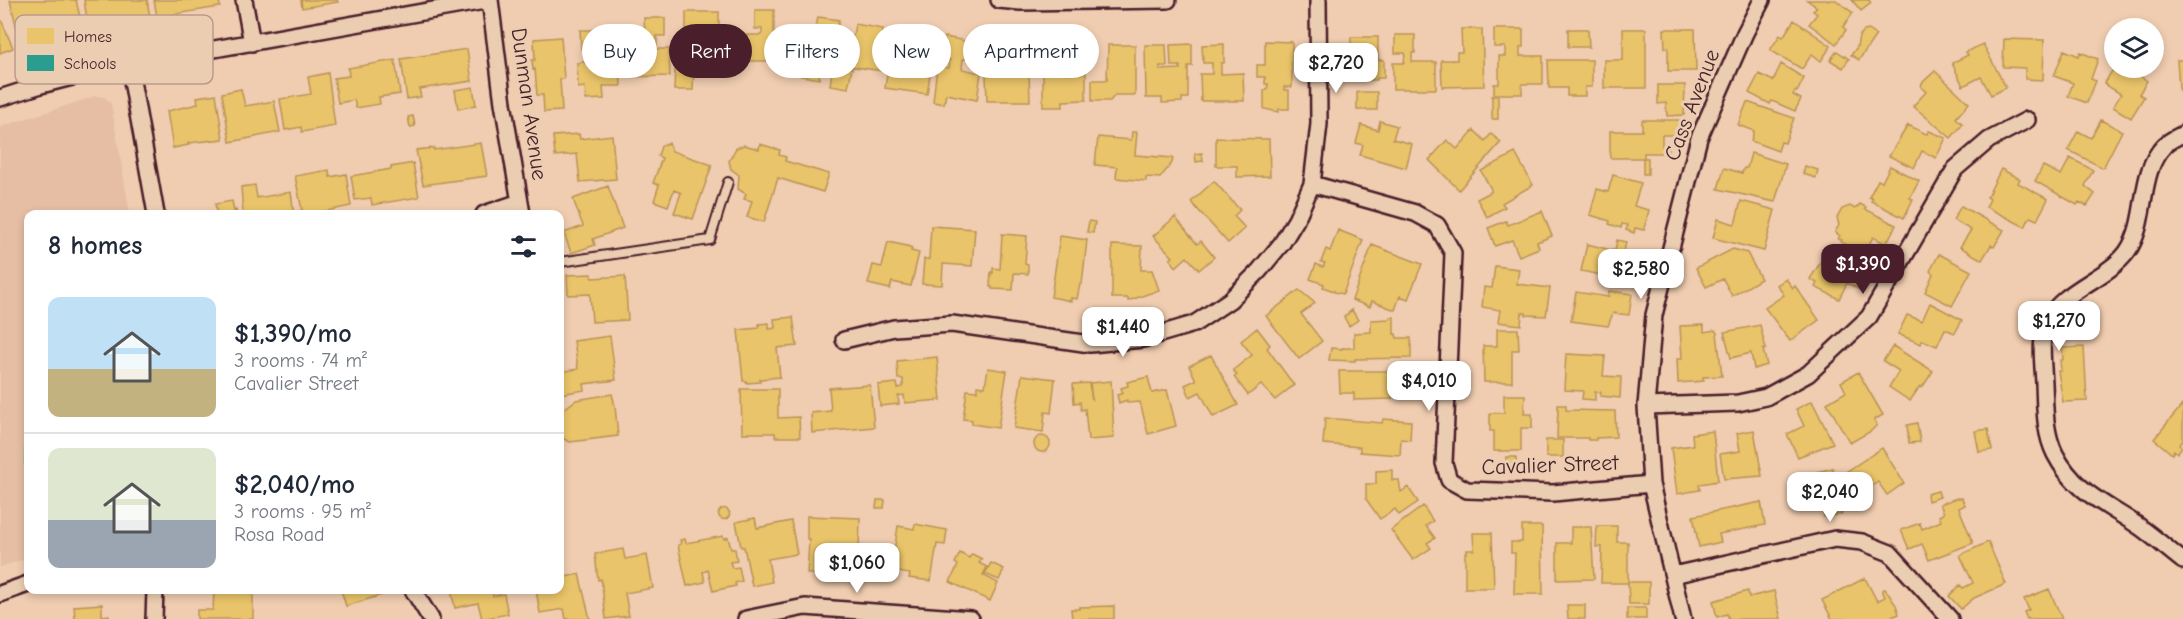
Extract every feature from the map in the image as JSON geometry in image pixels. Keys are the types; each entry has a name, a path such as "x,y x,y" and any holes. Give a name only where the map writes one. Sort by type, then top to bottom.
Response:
{"street":[{"path":"244,0 252,43"},
{"path":"213,50 490,0"},
{"name":"Dunman Avenue","path":"490,0 502,103 521,208"},
{"path":"999,0 1020,2 1168,0"},
{"path":"844,340 894,328 952,324 1090,344 1143,339 1194,324 1230,300 1259,271 1282,243 1296,220 1312,184 1319,124 1318,0"},
{"name":"Cass Avenue","path":"1683,619 1651,484 1646,406 1654,315 1699,138 1762,0"},
{"path":"0,98 45,84"},
{"path":"133,84 155,210"},
{"path":"1646,406 1737,403 1766,397 1808,374 1869,317 1955,169 1989,140 2027,120"},
{"path":"2183,134 2164,145 2150,169 2137,234 2126,253 2106,272 2060,303 2048,319 2042,339 2046,425 2055,453 2068,474 2087,495 2139,527 2183,561"},
{"name":"Cavalier Street","path":"1312,184 1415,213 1437,225 1453,253 1444,463 1449,480 1467,490 1553,493 1651,484"},
{"path":"1673,575 1835,539 1862,542 1890,553 1950,619"},
{"path":"0,594 24,585"},
{"path":"154,619 155,594"},
{"path":"415,594 431,619"},
{"path":"746,619 805,607 971,619"}],"lane":[{"path":"564,261 710,240 728,182"}],"shaded area":[{"path":"96,96 105,97 111,104 129,210 24,210 24,559 0,567 0,127"}],"building: Homes":[{"path":"10,0 76,0 79,15 15,15 15,21"},
{"path":"84,0 147,0 150,15 86,15"},
{"path":"154,0 219,0 220,7 157,15"},
{"path":"301,0 337,0 338,2 302,8"},
{"path":"1807,0 1836,0 1853,13 1843,27 1846,30 1836,44 1809,24 1817,14 1813,11 1817,7"},
{"path":"1852,0 1869,0 1871,3 1861,11"},
{"path":"755,10 774,10 774,24 764,24 764,61 752,61 752,35 762,35 762,29 755,29"},
{"path":"686,12 719,12 719,24 686,24"},
{"path":"0,17 13,48 0,53"},
{"path":"818,17 839,20 838,24 817,24"},
{"path":"644,18 665,18 665,36 657,36 657,24 644,24"},
{"path":"1794,20 1831,46 1821,61 1812,54 1802,69 1770,50 1780,35 1783,37"},
{"path":"860,25 872,27 872,69 860,68"},
{"path":"1461,29 1482,29 1484,86 1442,87 1441,60 1457,60 1457,52 1462,52"},
{"path":"1494,29 1523,29 1523,47 1520,47 1520,56 1543,56 1543,84 1522,84 1522,94 1494,94 1494,84 1499,84 1499,56 1505,56 1505,47 1494,47"},
{"path":"1568,29 1588,29 1589,47 1568,47"},
{"path":"1623,29 1646,29 1646,88 1604,88 1604,60 1623,60"},
{"path":"1664,29 1695,29 1696,71 1668,71 1668,48 1665,48"},
{"path":"580,30 582,30 582,49"},
{"path":"1869,30 1876,35 1859,60 1851,55 1857,47 1859,36"},
{"path":"1395,35 1415,35 1415,53 1412,53 1412,62 1436,62 1436,89 1393,89 1393,63 1404,63 1405,53 1395,53"},
{"path":"561,37 564,79 560,79 562,111 544,112 543,95 537,95 535,69 533,70 534,39"},
{"path":"1351,37 1378,37 1378,60 1384,60 1384,78 1351,80"},
{"path":"951,38 963,40 963,78 980,78 977,100 946,94 944,104 933,102 936,78 951,78"},
{"path":"2004,39 2044,40 2043,80 2025,79 2025,68 2003,67"},
{"path":"1265,41 1292,42 1292,87 1284,87 1284,90 1289,90 1289,109 1279,109 1279,112 1264,109 1264,90 1267,90 1268,84 1265,84 1265,77 1257,77 1257,65 1265,65"},
{"path":"1192,44 1192,66 1188,66 1188,98 1182,98 1182,102 1162,103 1162,98 1146,98 1145,45 1166,45 1167,66 1160,66 1160,70 1180,69 1180,66 1171,66 1170,45"},
{"path":"1224,44 1224,63 1221,63 1221,74 1243,73 1244,101 1201,101 1200,74 1212,74 1212,63 1203,63 1202,45"},
{"path":"1983,44 2006,88 1991,95 1981,77 1963,86 1952,63 1968,55 1966,52"},
{"path":"1108,45 1135,45 1135,95 1115,95 1110,101 1092,101 1092,80 1107,80"},
{"path":"467,49 472,81 419,89 421,97 407,99 401,59"},
{"path":"657,49 669,49 669,76 657,76"},
{"path":"2064,50 2079,56 2080,52 2098,59 2091,79 2096,81 2087,103 2068,96 2073,83 2054,76"},
{"path":"1837,51 1849,59 1843,68 1830,60"},
{"path":"395,60 400,94 379,97 380,104 356,108 354,100 338,103 334,78 349,76 348,68"},
{"path":"1548,60 1592,60 1592,87 1585,87 1585,96 1567,96 1567,88 1549,88"},
{"path":"2177,60 2183,60 2183,97 2179,88"},
{"path":"582,62 582,78 621,78 621,86 603,86 604,99 586,100 585,87 578,88 577,63"},
{"path":"1781,64 1804,78 1793,95 1801,99 1795,111 1772,101 1770,104 1749,93 1759,74 1773,81"},
{"path":"1935,71 1969,103 1956,118 1963,124 1951,138 1913,106 1926,92 1921,87 1922,83"},
{"path":"328,73 335,126 302,132 301,127 285,130 280,99 311,94 308,77"},
{"path":"675,78 694,78 693,90 674,90"},
{"path":"831,78 850,78 848,88 830,85"},
{"path":"886,78 929,78 927,94 885,88"},
{"path":"986,78 1029,78 1030,101 987,101"},
{"path":"1043,78 1086,78 1086,100 1063,101 1063,107 1043,107"},
{"path":"2108,78 2143,78 2147,81 2139,94 2144,97 2131,118 2113,107 2121,94 2104,84"},
{"path":"1658,85 1685,85 1684,115 1667,116 1666,103 1658,104"},
{"path":"473,87 476,105 458,109 455,90"},
{"path":"241,89 245,106 274,101 280,132 230,142 222,93"},
{"path":"1357,92 1377,92 1377,110 1357,110"},
{"path":"216,94 223,139 188,143 189,145 173,148 167,111 198,104 197,97"},
{"path":"1492,96 1498,96 1498,119 1492,119"},
{"path":"1747,102 1794,118 1785,143 1781,142 1778,151 1751,141 1754,131 1738,125"},
{"path":"413,116 415,126 410,127 408,117"},
{"path":"1642,120 1680,120 1680,135 1662,135 1662,147 1668,147 1668,153 1644,153 1644,158 1648,158 1648,174 1643,174 1643,158 1610,158 1610,131 1642,131"},
{"path":"2101,120 2122,131 2103,168 2068,150 2078,131 2091,138"},
{"path":"1380,121 1397,126 1393,139 1412,144 1406,168 1360,155 1363,145 1356,143 1361,125 1378,130"},
{"path":"1908,125 1924,133 1927,134 1929,131 1946,138 1936,158 1922,151 1914,168 1889,156"},
{"path":"1474,130 1485,141 1491,134 1501,142 1459,190 1429,160 1447,140 1457,149"},
{"path":"1132,132 1137,132 1135,155 1173,158 1172,163 1160,178 1146,177 1146,181 1116,178 1117,167 1095,165 1098,137 1131,140"},
{"path":"579,134 580,139 612,135 616,179 580,182 577,154 555,156 553,136"},
{"path":"1216,138 1269,139 1270,176 1237,177 1237,166 1216,166"},
{"path":"481,143 487,176 423,185 416,150 434,148 434,150"},
{"path":"669,143 672,151 712,165 693,219 674,213 681,193 674,190 668,206 654,201 659,185 653,183 662,158 658,156 661,146"},
{"path":"760,144 780,150 779,155 786,157 785,161 829,174 823,192 778,178 764,222 747,217 752,201 744,199 746,194 738,189 739,175 731,169 729,161 736,148 744,145 759,149"},
{"path":"1202,153 1203,161 1196,162 1195,154"},
{"path":"1515,153 1533,185 1502,203 1505,207 1487,217 1477,199 1491,192 1491,189 1481,171"},
{"path":"1751,153 1786,164 1775,202 1718,189 1724,168 1742,173 1744,168 1747,168"},
{"path":"2070,158 2093,170 2085,186 2095,194 2087,206 2079,202 2077,205 2035,181 2043,166 2061,175"},
{"path":"413,163 419,197 372,205 371,198 355,200 351,176"},
{"path":"1805,166 1818,170 1816,178 1803,174"},
{"path":"1890,166 1919,181 1910,198 1913,199 1904,218 1871,201 1873,199 1869,197 1878,180 1882,182"},
{"path":"2001,169 2020,179 2018,183 2048,199 2037,220 2030,217 2025,227 1986,207 1990,199 1987,197"},
{"path":"329,170 330,177 346,174 351,206 331,210 302,210 295,176"},
{"path":"1613,175 1641,183 1634,206 1649,210 1644,230 1635,228 1634,233 1626,230 1628,225 1622,224 1621,228 1609,224 1610,221 1590,215 1597,189 1608,192"},
{"path":"1214,181 1240,210 1234,216 1245,228 1228,243 1191,202"},
{"path":"255,185 257,198 291,192 293,210 243,210 241,187"},
{"path":"608,186 623,228 593,239 595,245 571,253 564,233 583,226 573,199"},
{"path":"232,201 234,210 216,210 215,204"},
{"path":"1741,201 1775,210 1764,251 1713,238 1718,219 1735,224"},
{"path":"1860,204 1896,225 1886,244 1873,237 1864,254 1841,242 1842,240 1838,239 1840,236 1835,232 1839,225 1837,218 1842,209 1850,206 1855,209"},
{"path":"1961,206 2004,230 1994,247 1991,245 1982,260 1960,247 1971,230 1953,220"},
{"path":"1542,211 1552,236 1537,242 1539,248 1519,256 1512,240 1495,246 1488,228 1506,221 1508,225"},
{"path":"1175,217 1197,244 1201,241 1214,257 1199,270 1187,257 1176,267 1170,259 1173,257 1153,236"},
{"path":"1089,221 1095,222 1093,233 1087,232"},
{"path":"931,226 975,229 972,266 943,264 942,285 922,284 924,259 929,259"},
{"path":"1338,230 1363,240 1343,294 1323,287 1324,284 1310,279 1316,264 1323,267 1325,263 1321,262 1326,249 1330,251"},
{"path":"1002,234 1027,236 1025,264 1028,265 1028,274 1014,273 1013,290 990,287 993,268 1000,269"},
{"path":"1060,236 1087,240 1082,284 1080,284 1077,299 1071,298 1071,301 1051,297"},
{"path":"1617,240 1626,242 1622,261 1639,265 1635,282 1581,271 1587,244 1615,251"},
{"path":"888,242 907,246 912,248 911,251 919,253 911,286 892,282 890,289 868,284 873,265 882,267"},
{"path":"1112,245 1142,246 1141,270 1152,270 1159,290 1128,301 1128,298 1112,298"},
{"path":"1372,245 1422,264 1408,299 1400,296 1395,310 1372,301 1370,307 1352,300"},
{"path":"1733,249 1747,253 1761,279 1732,296 1723,279 1706,287 1696,268"},
{"path":"1939,254 1971,271 1952,306 1925,292 1933,274 1930,271"},
{"path":"1825,255 1831,258 1833,256 1853,266 1854,262 1870,271 1860,290 1847,283 1839,299 1815,287 1817,283 1810,279"},
{"path":"1495,266 1519,269 1517,284 1550,288 1546,316 1522,313 1521,325 1498,322 1500,310 1482,307 1484,287 1492,288"},
{"path":"592,274 592,278 625,276 628,320 592,322 590,294 568,295 567,275"},
{"path":"1786,279 1793,288 1795,286 1819,320 1790,341 1765,308 1784,295 1777,285"},
{"path":"1299,290 1315,303 1301,314 1322,341 1299,359 1266,316"},
{"path":"1609,291 1632,294 1629,315 1613,313 1608,326 1571,321 1576,292 1608,297"},
{"path":"1930,303 1962,320 1955,333 1945,329 1937,346 1922,340 1921,344 1898,334 1907,315 1922,321"},
{"path":"1352,310 1358,320 1349,326 1344,317"},
{"path":"793,317 797,346 777,348 780,377 760,379 760,382 743,381 738,330 759,328 759,324 769,323 769,329 775,328 774,319"},
{"path":"1394,317 1394,334 1397,338 1411,338 1411,358 1329,360 1331,348 1354,348 1354,333 1371,332 1371,320 1390,319"},
{"path":"1704,325 1704,332 1715,330 1717,333 1722,376 1703,377 1704,381 1678,383 1677,359 1682,359 1680,326"},
{"path":"1760,325 1767,365 1754,369 1751,353 1731,358 1724,332"},
{"path":"1257,328 1270,345 1267,348 1294,385 1275,400 1261,385 1248,395 1234,377 1237,375 1233,370 1252,355 1241,341"},
{"path":"1497,329 1518,329 1519,350 1512,350 1512,382 1484,382 1483,346 1497,346"},
{"path":"610,336 616,380 584,384 585,390 564,393 564,371 578,369 574,341"},
{"path":"1893,346 1933,371 1910,401 1889,387 1899,371 1883,361"},
{"path":"2084,347 2087,401 2063,402 2058,371 2061,371 2060,360 2063,360 2062,348"},
{"path":"1566,354 1605,356 1603,376 1621,377 1620,398 1600,396 1601,392 1595,392 1595,400 1582,399 1583,391 1564,390"},
{"path":"1211,355 1238,405 1213,417 1200,392 1190,397 1185,385 1196,380 1189,366"},
{"path":"937,357 941,400 905,403 904,395 898,396 899,404 880,406 878,385 897,383 898,388 903,387 903,379 898,379 897,361"},
{"path":"988,368 1007,371 998,428 972,424 972,420 963,419 967,390 977,391 977,386 985,387"},
{"path":"1339,371 1407,371 1407,391 1405,396 1392,396 1392,399 1354,400 1354,393 1340,393"},
{"path":"1858,372 1883,415 1874,420 1877,425 1871,431 1850,443 1827,403 1846,392 1841,382"},
{"path":"1022,375 1055,379 1051,413 1045,412 1043,432 1014,428"},
{"path":"1148,377 1152,393 1167,390 1176,426 1148,434 1140,402 1127,403 1127,400 1119,403 1117,395 1123,393 1121,388 1128,386 1127,382"},
{"path":"1111,381 1114,438 1088,440 1085,409 1081,410 1080,402 1074,403 1073,384 1089,383 1092,400 1090,383"},
{"path":"870,385 874,427 812,433 811,413 831,411 829,388"},
{"path":"741,389 778,389 778,418 799,417 800,437 775,437 775,433 742,433"},
{"path":"612,394 618,436 570,442 564,439 564,409 576,400"},
{"path":"1504,395 1525,395 1524,414 1532,414 1532,428 1521,428 1521,451 1494,451 1494,431 1490,431 1490,413 1504,413"},
{"path":"1812,401 1833,443 1798,457 1787,434 1804,426 1796,409"},
{"path":"2183,404 2183,440 2179,445 2182,447 2177,453 2174,450 2172,454 2154,439"},
{"path":"1558,405 1566,405 1566,410 1615,411 1616,437 1596,438 1596,440 1557,438"},
{"path":"1325,418 1382,423 1383,419 1411,421 1410,440 1401,439 1400,455 1360,452 1360,447 1323,444"},
{"path":"1917,423 1920,442 1909,443 1907,425"},
{"path":"1988,429 1992,450 1979,452 1975,431"},
{"path":"1754,430 1762,476 1724,479 1720,454 1740,451 1737,433"},
{"path":"1713,431 1718,481 1699,484 1700,490 1677,494 1671,448 1693,445 1692,434"},
{"path":"1039,436 1045,436 1050,444 1048,450 1039,452 1034,447 1034,441"},
{"path":"1546,440 1563,440 1563,457 1546,457"},
{"path":"1882,448 1904,483 1887,495 1878,482 1861,494 1846,472"},
{"path":"1506,457 1516,457 1516,464 1506,464"},
{"path":"1593,460 1602,460 1602,467 1593,467"},
{"path":"1833,468 1842,514 1824,517 1820,498 1801,502 1796,477"},
{"path":"1392,470 1392,480 1399,480 1401,492 1408,487 1418,502 1399,515 1395,509 1380,519 1366,499 1366,484 1376,484 1376,471"},
{"path":"1938,491 1940,497 1928,501 1927,494"},
{"path":"1962,498 1965,505 1959,508 1973,543 1929,560 1922,544 1909,549 1901,530 1920,523 1922,529 1941,521 1939,516 1944,513 1940,504"},
{"path":"877,500 885,500 884,508 876,508"},
{"path":"1761,502 1765,525 1719,534 1721,542 1699,547 1693,516"},
{"path":"1423,506 1433,521 1426,526 1435,538 1427,543 1431,548 1413,560 1391,530"},
{"path":"724,509 728,510 728,518 724,519 720,518 719,514 720,510"},
{"path":"807,516 860,518 859,551 831,550 831,574 807,574 809,539 807,539"},
{"path":"755,518 757,528 791,521 797,554 768,559 772,582 752,586 736,522"},
{"path":"915,524 947,530 945,545 937,544 931,581 909,578 910,574 891,571 898,526 914,529"},
{"path":"1522,526 1542,526 1543,594 1514,594 1515,553 1511,553 1511,542 1522,542"},
{"path":"1597,526 1617,526 1617,542 1628,542 1628,583 1601,583 1602,547 1596,547"},
{"path":"1571,527 1591,527 1594,579 1557,580 1557,543 1571,543"},
{"path":"1473,533 1492,533 1494,588 1465,588 1465,553 1467,550 1474,550"},
{"path":"723,536 724,539 728,537 731,549 735,549 737,561 730,562 732,568 739,567 742,581 735,583 736,586 713,591 708,570 703,572 705,582 687,586 678,545 681,544 680,540 685,539 686,543"},
{"path":"1988,542 2006,584 1974,598 1961,609 1949,596 1960,585 1963,588 1973,583 1960,555"},
{"path":"623,549 625,559 647,555 653,588 625,593 629,616 606,619 595,554"},
{"path":"960,553 969,558 972,554 982,559 979,563 987,567 983,575 998,583 990,601 950,582 958,565 955,563"},
{"path":"991,563 1004,569 999,580 985,574"},
{"path":"579,574 590,619 566,619 564,609 540,613 537,594 564,594 564,577"},
{"path":"1865,578 1877,601 1885,597 1882,590 1885,589 1899,614 1887,619 1832,619 1822,600"},
{"path":"1628,582 1649,582 1649,604 1629,604"},
{"path":"2049,589 2062,619 2027,619 2024,612 2029,610 2024,599"},
{"path":"1748,591 1749,597 1774,591 1781,619 1729,619 1727,614 1717,617 1713,601"},
{"path":"214,594 253,594 253,619 197,619 197,610 213,610"},
{"path":"342,594 385,594 346,606"},
{"path":"452,594 493,594 493,596 504,594 508,614 482,619 478,603 455,608"},
{"path":"102,604 102,616 109,615 109,619 75,619 74,606"},
{"path":"1567,605 1585,605 1585,619 1568,619"},
{"path":"1114,606 1114,619 1072,619 1071,609"},
{"path":"1627,608 1646,608 1646,619 1627,619"}]}
